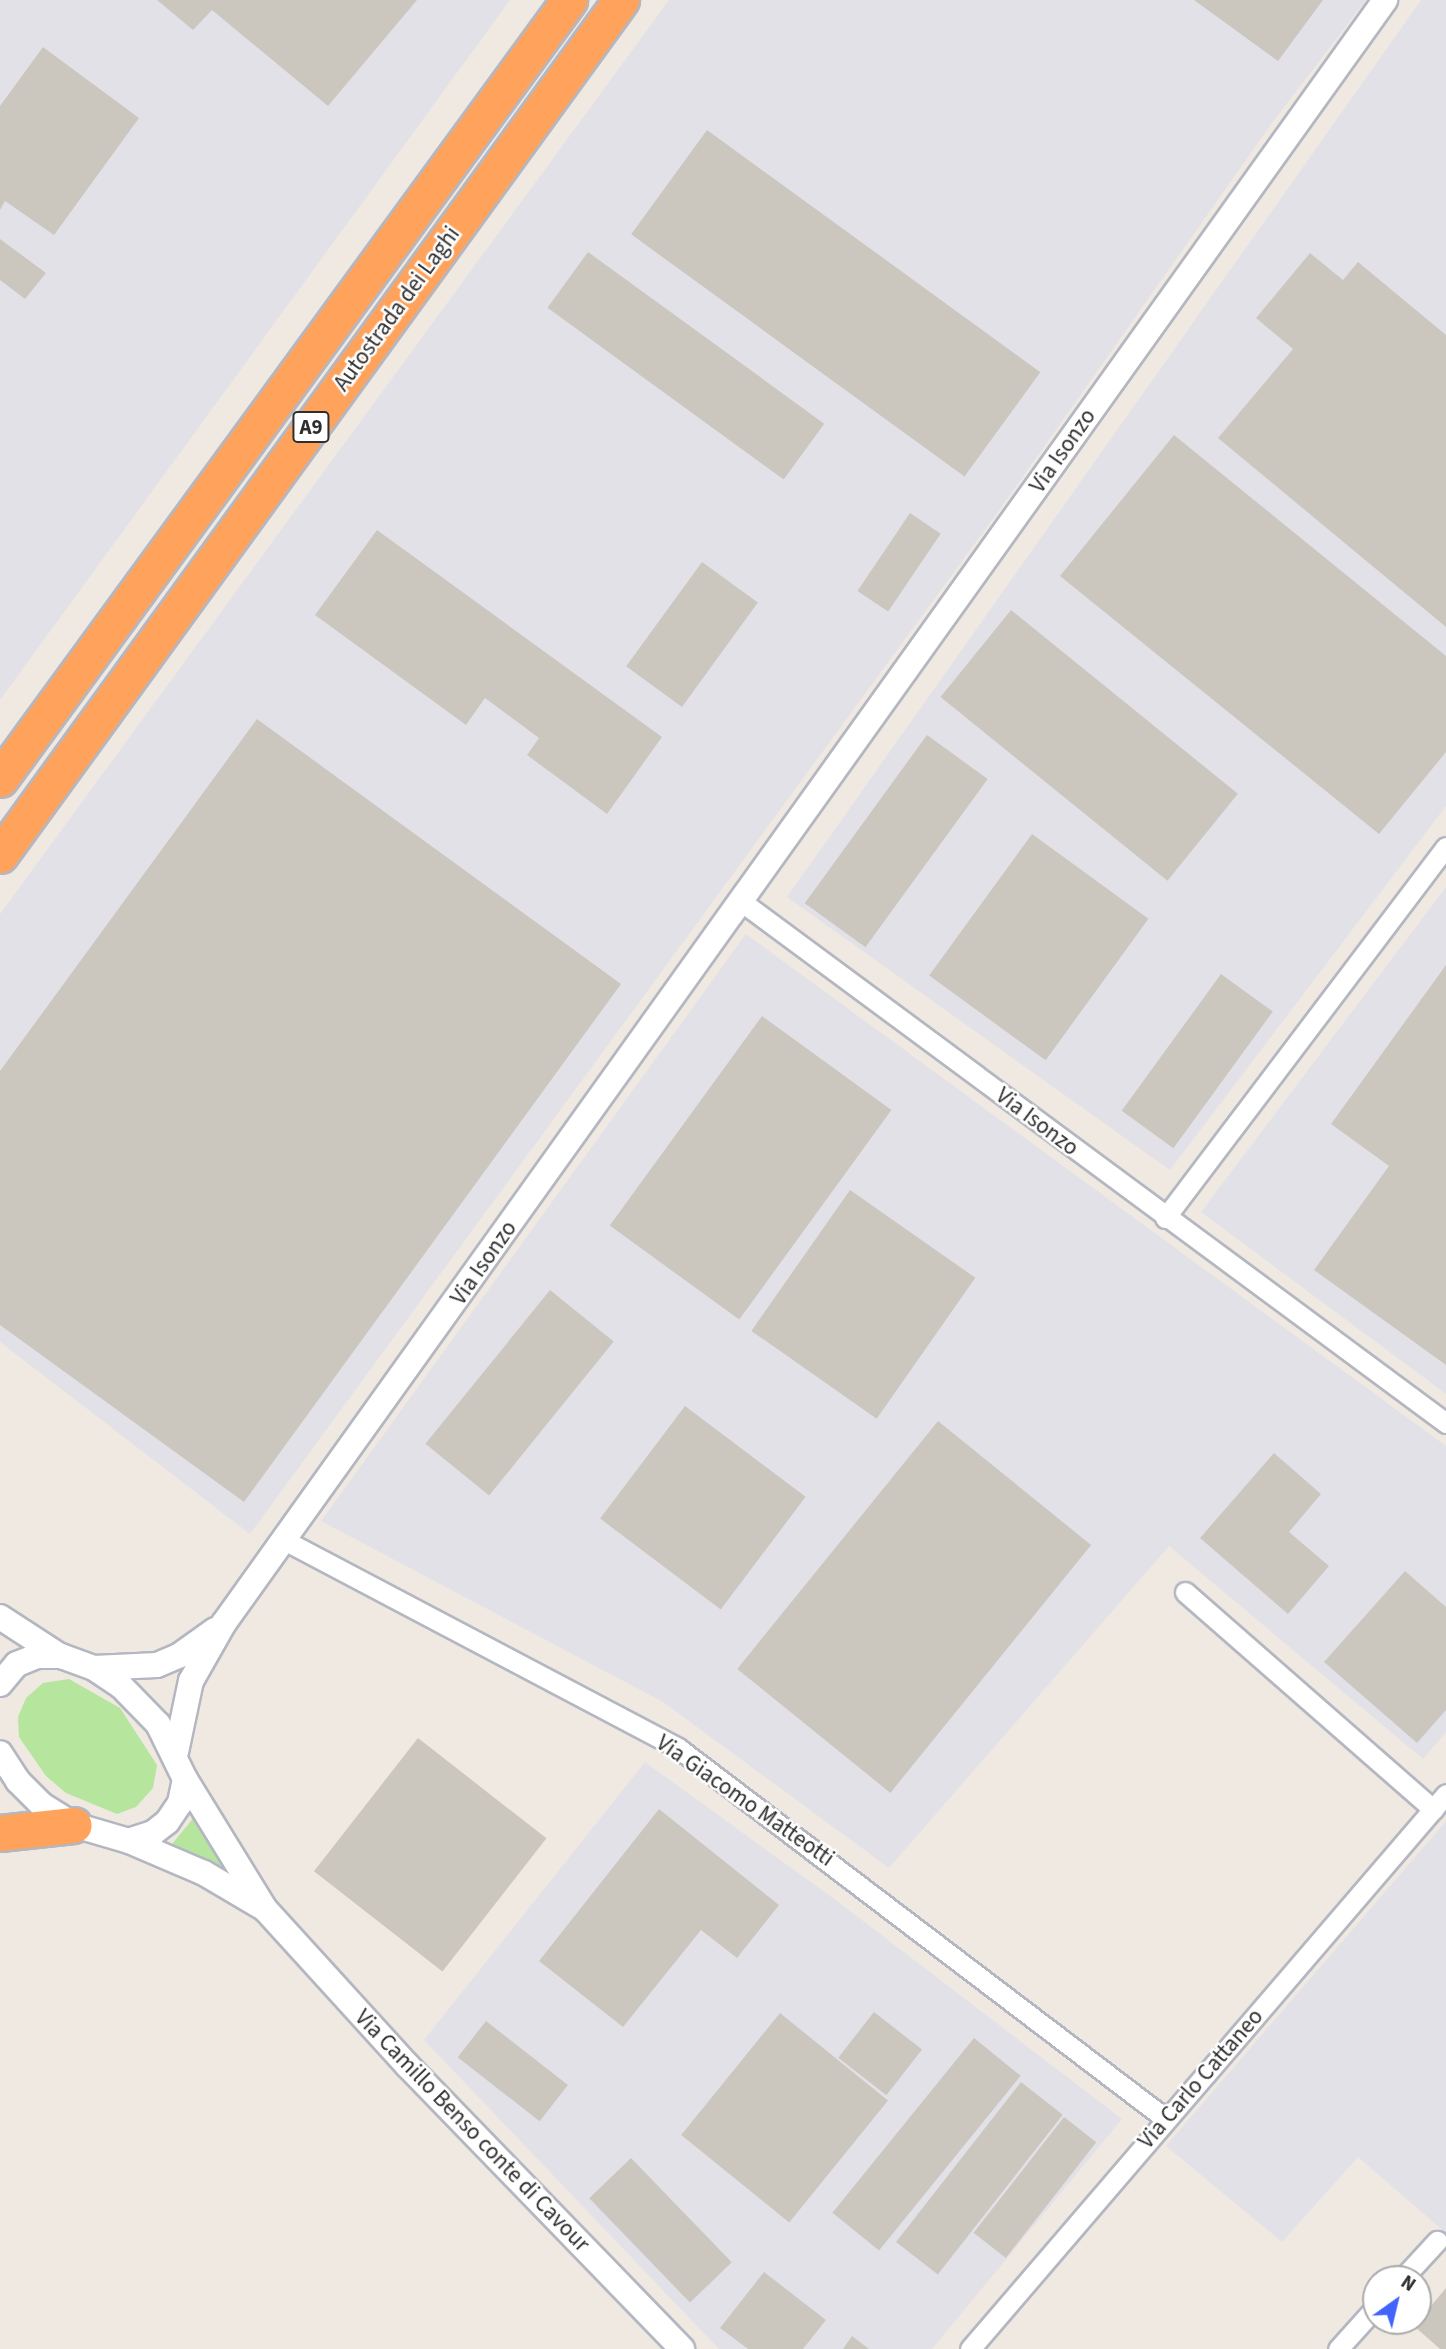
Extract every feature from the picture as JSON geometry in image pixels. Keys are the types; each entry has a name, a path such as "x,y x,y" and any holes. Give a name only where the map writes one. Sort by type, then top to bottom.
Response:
{"highway":[{"name":"Autostrada dei Laghi","path":"0,779 569,0"},
{"name":"Autostrada dei Laghi","path":"0,855 621,0"},
{"path":"0,881 104,712"},
{"path":"0,1833 74,1825"}],"street":[{"name":"Via Isonzo","path":"176,1752 191,1681 224,1623 286,1541 1385,0"},
{"path":"1165,1217 1446,847"},
{"name":"Via Isonzo","path":"742,902 1446,1423"},
{"name":"Via Giacomo Matteotti","path":"286,1541 678,1748 1166,2119"},
{"name":"Via Carlo Cattaneo","path":"970,2349 1440,1801 1185,1592"},
{"path":"0,1617 61,1656 94,1668 142,1706 176,1752"},
{"name":"Via Isonzo","path":"94,1668 157,1665 180,1656 224,1623"},
{"path":"0,1684 17,1664 37,1656 61,1656"},
{"name":"Via Camillo Benso conte di Cavour","path":"176,1752 185,1779 265,1909 408,2066 682,2349"},
{"name":"Via Camillo Benso conte di Cavour","path":"0,1753 18,1782 42,1805 74,1825 129,1841 204,1872 265,1909"},
{"path":"129,1841 153,1833 167,1822 180,1803 185,1779"},
{"path":"1415,2265 1437,2241"},
{"path":"1338,2349 1362,2322"}],"shaded area":[{"path":"0,0 510,0 0,700"},
{"path":"669,0 1366,0 1272,123 998,512 250,1534 0,1342 0,914"},
{"path":"1421,0 1446,0 1446,806 1170,1170 787,897"},
{"path":"1446,887 1446,1394 1201,1212"},
{"path":"746,934 1446,1446 1446,1732 1423,1759 1169,1546 889,1868 663,1702 321,1521"},
{"path":"645,1762 837,1901 1122,2119 932,2349 719,2349 424,2040"},
{"path":"1446,1821 1446,2233 1358,2157 1282,2242 1166,2146"}],"green space":[{"path":"69,1679 120,1708 157,1765 153,1788 136,1807 117,1814 66,1793 46,1776 19,1737 18,1717 26,1698 43,1683"},
{"path":"195,1816 229,1868 228,1874 172,1844"}],"building":[{"path":"157,0 417,0 328,106 212,10 193,30"},
{"path":"1194,0 1323,0 1278,61"},
{"path":"43,47 139,118 54,235 5,201 0,210 0,106"},
{"path":"707,130 1040,372 964,477 631,234"},
{"path":"0,239 46,273 25,299 0,280"},
{"path":"588,252 824,424 784,479 547,308"},
{"path":"1310,253 1343,280 1358,262 1446,335 1446,627 1218,438 1293,349 1256,318"},
{"path":"1174,435 1446,656 1446,752 1379,834 1060,576"},
{"path":"910,513 941,534 888,612 857,591"},
{"path":"377,530 662,737 607,814 527,755 539,738 485,698 466,725 315,615"},
{"path":"702,562 758,603 682,707 626,666"},
{"path":"1011,610 1238,794 1167,881 941,697"},
{"path":"257,719 621,984 244,1502 0,1325 0,1071"},
{"path":"927,735 988,779 865,947 805,903"},
{"path":"1032,834 1148,919 1046,1060 929,976"},
{"path":"1446,965 1446,1365 1314,1270 1389,1166 1331,1124"},
{"path":"1221,974 1273,1012 1173,1148 1122,1111"},
{"path":"762,1016 891,1110 739,1320 610,1226"},
{"path":"850,1190 975,1278 877,1419 751,1331"},
{"path":"550,1290 614,1342 489,1495 425,1444"},
{"path":"685,1406 806,1497 721,1609 600,1519"},
{"path":"938,1421 1091,1545 890,1793 737,1669"},
{"path":"1274,1453 1321,1494 1289,1532 1329,1566 1288,1614 1200,1538"},
{"path":"1405,1571 1446,1607 1446,1710 1417,1743 1324,1662"},
{"path":"418,1738 546,1838 442,1972 314,1871"},
{"path":"659,1809 779,1905 737,1958 701,1930 623,2027 539,1961"},
{"path":"874,2012 922,2050 886,2095 838,2058"},
{"path":"780,2013 888,2100 789,2222 681,2135"},
{"path":"486,2021 568,2085 540,2121 458,2057"},
{"path":"974,2038 1021,2076 879,2251 832,2213"},
{"path":"1021,2082 1063,2115 938,2275 896,2242"},
{"path":"1064,2117 1096,2142 1006,2258 973,2233"},
{"path":"631,2158 732,2262 690,2303 589,2198"},
{"path":"764,2272 826,2320 803,2349 748,2349 720,2328"},
{"path":"1446,2288 1446,2349 1440,2349 1424,2335 1432,2335 1432,2305"},
{"path":"852,2336 869,2349 843,2349"}]}
